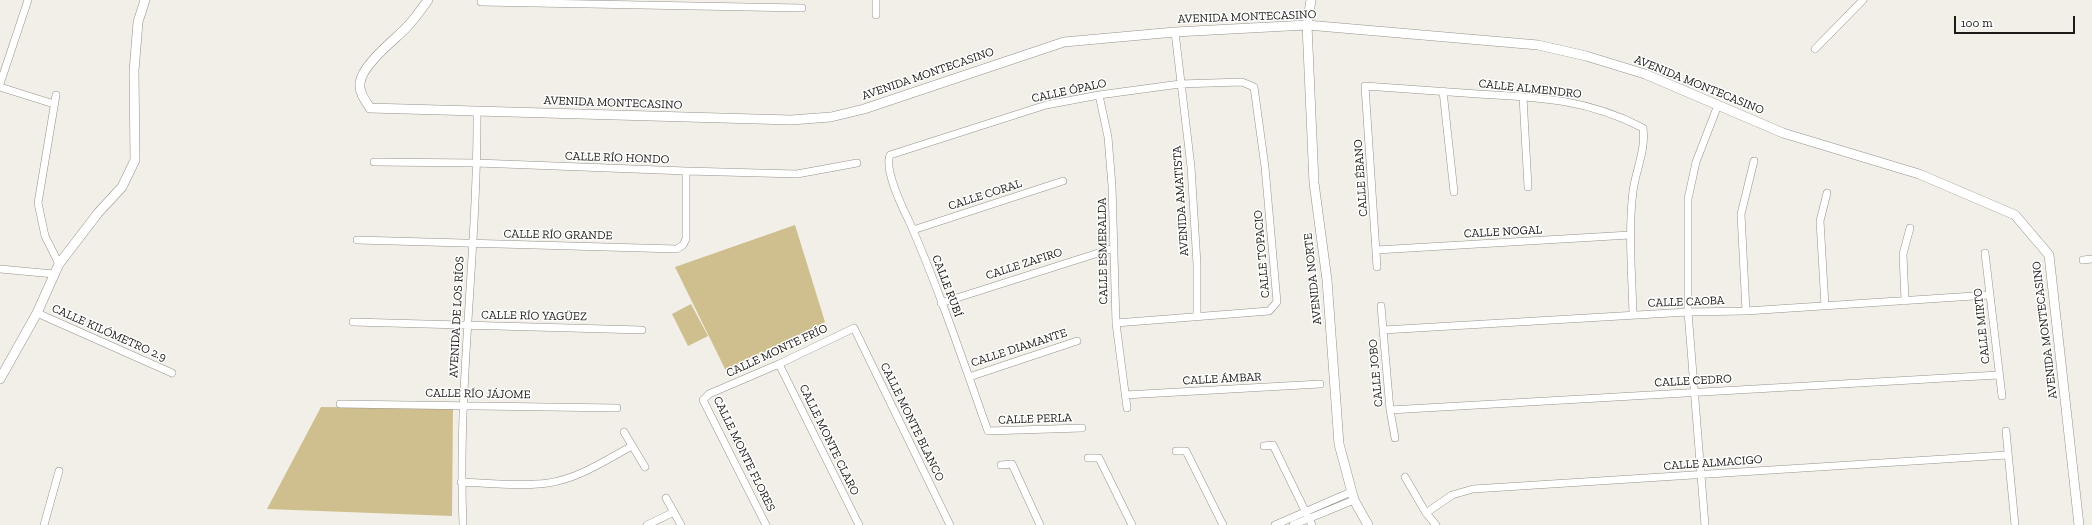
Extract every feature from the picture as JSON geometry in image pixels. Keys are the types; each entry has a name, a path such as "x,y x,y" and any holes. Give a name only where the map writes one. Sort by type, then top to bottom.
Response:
{"street":[{"path":"0,84 28,0"},
{"path":"0,379 37,313 59,264 98,213 122,186 135,160 134,71 138,22 145,0"},
{"name":"AVENIDA MONTECASINO","path":"428,0 405,29 385,46 368,67 360,82 362,97 370,108 791,120 831,117 864,109 1064,42 1175,32 1306,25 1538,45 1586,56 1644,74 1783,133 1919,174 2015,215 2049,255 2079,525"},
{"path":"876,0 876,15"},
{"name":"AVENIDA NORTE","path":"1311,0 1306,25 1314,183 1327,280 1336,420 1342,460 1353,496 1368,525"},
{"path":"1815,49 1863,0"},
{"path":"481,2 659,3 802,8"},
{"name":"AVENIDA AMATISTA","path":"1175,32 1191,167 1197,264 1197,316"},
{"name":"CALLE ÓPALO","path":"895,153 1046,105 1099,95 1180,84 1242,82 1254,87"},
{"name":"CALLE ALMENDRO","path":"1365,86 1576,102 1616,115 1643,128 1645,142 1633,191 1630,235 1633,315"},
{"name":"CALLE ÉBANO","path":"1365,86 1377,267"},
{"path":"0,87 54,104"},
{"name":"CALLE TOPACIO","path":"1116,323 1269,311 1275,306 1278,299 1261,130 1254,87"},
{"path":"1443,91 1454,192"},
{"path":"56,95 38,202 45,236 59,264"},
{"name":"CALLE ESMERALDA","path":"1099,95 1108,137 1112,186 1116,323 1128,408"},
{"path":"1523,97 1528,187"},
{"path":"1705,525 1688,312 1688,199 1696,162 1718,105"},
{"name":"AVENIDA DE LOS RÍOS","path":"463,525 461,482 477,163 477,111"},
{"name":"CALLE RUBÍ","path":"895,153 890,155 888,167 901,204 913,230 969,376 988,431"},
{"path":"1746,311 1741,214 1754,161"},
{"name":"CALLE RÍO HONDO","path":"374,162 477,163 686,172 797,174 857,163"},
{"name":"CALLE RÍO GRANDE","path":"357,240 677,249 683,245 686,239 686,172"},
{"name":"CALLE CORAL","path":"913,230 1063,181"},
{"path":"1825,306 1820,222 1827,193"},
{"path":"1905,301 1903,254 1910,228"},
{"name":"CALLE NOGAL","path":"1376,250 1630,235"},
{"name":"CALLE ZAFIRO","path":"941,303 1114,248"},
{"name":"CALLE MIRTO","path":"1985,253 1998,375 2002,396"},
{"path":"2083,260 2092,259"},
{"path":"0,269 54,274"},
{"name":"CALLE CAOBA","path":"1383,330 1688,312 1746,311 1989,296"},
{"name":"CALLE JOBO","path":"1381,306 1390,410 1395,438"},
{"name":"CALLE KILÓMETRO 2.9","path":"37,313 172,373"},
{"name":"CALLE RÍO YAGÜEZ","path":"353,322 642,330"},
{"name":"CALLE MONTE FRÍO","path":"709,394 779,364 854,328"},
{"name":"CALLE MONTE BLANCO","path":"854,328 950,525"},
{"name":"CALLE DIAMANTE","path":"969,376 1077,341"},
{"name":"CALLE MONTE CLARO","path":"779,364 859,525"},
{"name":"CALLE CEDRO","path":"1390,410 1998,375"},
{"name":"CALLE ÁMBAR","path":"1125,395 1320,384"},
{"name":"CALLE MONTE FLORES","path":"709,394 703,400 766,525"},
{"name":"CALLE RÍO JÁJOME","path":"340,404 464,404 617,408"},
{"name":"CALLE PERLA","path":"988,431 1082,428"},
{"path":"2006,431 2007,455 2015,525"},
{"path":"624,432 645,466"},
{"path":"1264,446 1273,445 1308,518"},
{"path":"461,482 530,484 548,483 572,477 632,446"},
{"path":"1176,452 1186,451 1223,525"},
{"name":"CALLE ALMACIGO","path":"1426,513 1452,495 1473,489 2007,455"},
{"path":"1088,458 1099,458 1132,525"},
{"path":"1001,465 1012,464 1040,525"},
{"path":"44,525 59,471"},
{"path":"1405,477 1426,513 1436,525"},
{"path":"1293,525 1353,496"},
{"path":"666,498 681,525"},
{"path":"647,525 674,512"},
{"path":"1275,525 1308,518"}],"shaded area":[{"path":"795,225 825,322 726,371 675,267"},
{"path":"691,304 708,336 688,346 672,314"},
{"path":"321,407 453,408 452,516 267,509"}]}
